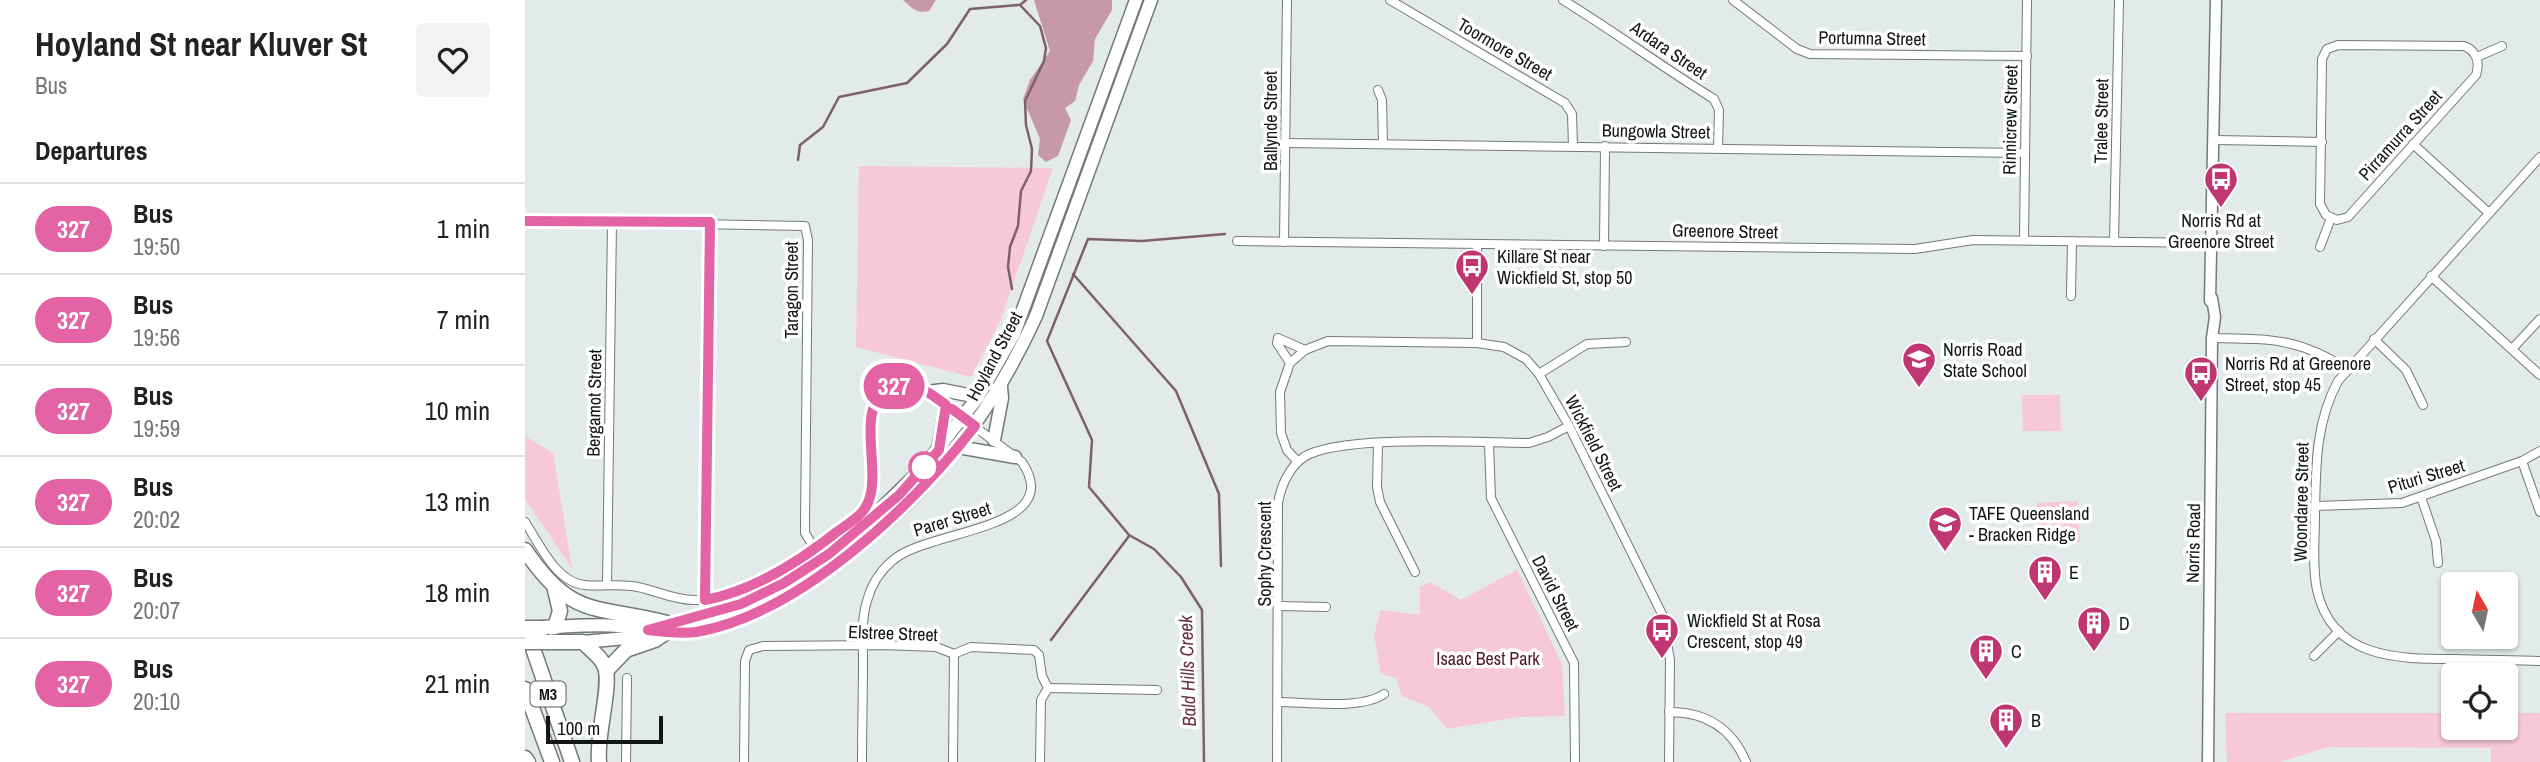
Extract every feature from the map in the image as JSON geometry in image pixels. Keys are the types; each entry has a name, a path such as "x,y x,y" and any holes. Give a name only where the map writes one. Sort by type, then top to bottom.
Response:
{"highway":[{"path":"525,550 554,586 591,609 667,628"},
{"path":"525,642 549,632 560,611 554,586"},
{"path":"525,627 583,642 601,659 606,671 605,695 598,731 599,762"},
{"name":"M3","path":"525,627 572,762"},
{"path":"606,671 626,650 655,640 667,628"},
{"name":"M3","path":"525,689 552,762"}],"main road":[{"name":"Hoyland Street","path":"583,642 620,639 648,630 667,628 741,604 816,563 879,514 939,450 978,397 1014,334 1136,0"},
{"name":"Hoyland Street","path":"667,628 695,632 717,626 773,602 812,579 854,550 903,509 975,426 1001,387 1036,316 1151,0"},
{"name":"Norris Road","path":"2208,762 2212,338 2209,306 2212,298 2216,0"},
{"path":"994,440 1002,398 1001,387"},
{"path":"928,392 943,390 978,397"},
{"path":"939,450 946,405"},
{"path":"958,447 1015,457"},
{"path":"549,632 598,625 648,630"}],"street":[{"name":"Ballynde Street","path":"1285,242 1287,0"},
{"name":"Toormore Street","path":"1390,0 1565,103 1572,114 1573,146"},
{"name":"Ardara Street","path":"1563,0 1635,44 1647,58 1714,99 1719,110 1719,148"},
{"name":"Portumna Street","path":"1733,0 1797,49 1810,54 2027,56"},
{"name":"Rinnicrew Street","path":"2024,240 2027,0"},
{"name":"Tralee Street","path":"2114,242 2119,0"},
{"path":"2320,247 2330,218 2320,204 2324,46 2464,46 2477,57 2503,46"},
{"name":"Pirramurra Street","path":"2330,218 2348,217 2476,75 2477,57"},
{"path":"1378,90 1382,100 1383,144"},
{"path":"2215,140 2322,142"},
{"name":"Bungowla Street","path":"1286,143 2025,153"},
{"path":"2413,144 2489,213"},
{"path":"1604,246 1605,146"},
{"name":"Woondaree Street","path":"2540,158 2347,369 2322,416 2316,453 2317,591 2339,631 2365,649 2393,658 2540,661"},
{"name":"Taragon Street","path":"525,221 803,225 806,229 804,523 805,533 815,549"},
{"name":"Bergamot Street","path":"607,585 612,222"},
{"path":"705,600 710,222"},
{"name":"Greenore Street","path":"1237,241 1915,249 1973,240 2213,243"},
{"path":"2071,296 2072,241"},
{"path":"1477,245 1477,343"},
{"path":"2431,276 2540,375"},
{"path":"2512,349 2540,318"},
{"name":"Wickfield Street","path":"1305,350 1278,338 1277,344 1290,363 1305,350 1328,341 1477,343 1504,347 1526,359 1539,374 1569,426 1663,614 1668,640 1669,762"},
{"path":"2212,338 2281,340 2304,347 2347,369"},
{"path":"2374,340 2406,370 2423,405"},
{"path":"1539,374 1587,344 1626,342"},
{"path":"1290,363 1280,392 1280,433 1287,450 1298,462 1319,451 1378,443 1529,443 1548,438 1569,426"},
{"path":"525,522 568,580 583,585 638,587 675,598 705,600 726,595 762,580 815,549 863,510 871,494 872,417 880,396 902,384 916,385 928,392"},
{"name":"Parer Street","path":"862,762 863,646 867,601 874,582 893,559 924,542 1006,519 1022,510 1031,495 1031,482 1026,468 1015,457 928,392"},
{"path":"1378,443 1377,487 1380,502 1415,572"},
{"name":"David Street","path":"1489,443 1491,498 1574,663 1575,762"},
{"name":"Pituri Street","path":"2316,506 2392,505 2522,461 2540,451"},
{"path":"2522,461 2540,512"},
{"name":"Sophy Crescent","path":"1277,762 1278,503 1286,478 1298,462"},
{"path":"2421,496 2436,541 2438,563"},
{"path":"1279,606 1326,607"},
{"path":"2315,656 2339,631"},
{"name":"Elstree Street","path":"744,762 745,665 749,650 763,646 936,647 954,654 971,648 1034,650 1039,656 1042,676 1048,688"},
{"path":"953,762 954,654"},
{"path":"626,762 627,678"},
{"path":"1040,762 1041,700 1048,688 1157,690"},
{"path":"1278,702 1360,702 1375,700 1384,694"},
{"path":"1669,712 1707,718 1725,729 1746,762"}],"green space":[{"path":"859,166 1053,168 1001,319 971,377 856,347"},
{"path":"2022,395 2060,395 2061,431 2023,431"},
{"path":"525,436 553,453 572,568 525,499"},
{"path":"2077,501 2080,542 2040,545 2037,503"},
{"name":"Isaac Best Park","path":"1517,570 1562,664 1565,716 1518,717 1447,729 1429,707 1402,696 1396,678 1381,674 1374,635 1381,610 1420,615 1420,587 1430,582 1461,600"},
{"path":"2225,713 2441,713 2441,740 2518,740 2518,713 2540,713 2540,762 2491,762 2491,748 2328,747 2280,762 2227,762"}],"shaded area":[{"path":"903,0 936,0 929,11 921,12"},
{"path":"1034,0 1112,0 1112,10 1095,39 1093,61 1079,85 1075,101 1065,108 1071,120 1058,156 1046,162 1038,155 1040,139 1023,99 1030,80 1050,51"}],"waterway":[{"name":"Bald Hills Creek","path":"1012,289 1008,267 1010,247 1018,226 1021,191 1031,171 1032,149 1026,125 1025,101 1044,61 1046,48 1040,26 1020,5 1026,0"},
{"path":"798,160 800,145 823,127 839,97 907,83 947,44 970,9 1019,5"},
{"name":"Bald Hills Creek","path":"1204,762 1202,610 1181,577 1154,549 1129,535 1089,487 1092,440 1047,341 1088,239 1142,241 1225,234"},
{"path":"1073,274 1176,391 1219,494 1221,566"},
{"path":"1051,640 1129,536"}],"bus line":[{"name":"327","path":"525,221 710,222 705,600 726,595 762,580 793,563 815,549 863,510 871,494 873,411 875,403 886,390 902,384 916,385 946,405 937,442 939,450 879,514 829,554 784,583 741,604 648,630 690,632 727,623 791,592 854,550 922,491 975,426 952,409"}],"place":[{"name":"Norris Rd at Greenore Street","path":"2221,209"},
{"name":"Killare St near Wickfield St, stop 50","path":"1472,296"},
{"name":"Norris Road State School","path":"1919,389"},
{"name":"Norris Rd at Greenore Street, stop 45","path":"2201,403"},
{"name":"TAFE Queensland - Bracken Ridge","path":"1945,553"},
{"name":"E","path":"2045,602"},
{"name":"D","path":"2094,653"},
{"name":"Wickfield St at Rosa Crescent, stop 49","path":"1662,660"},
{"name":"C","path":"1986,681"},
{"name":"B","path":"2006,750"}]}
